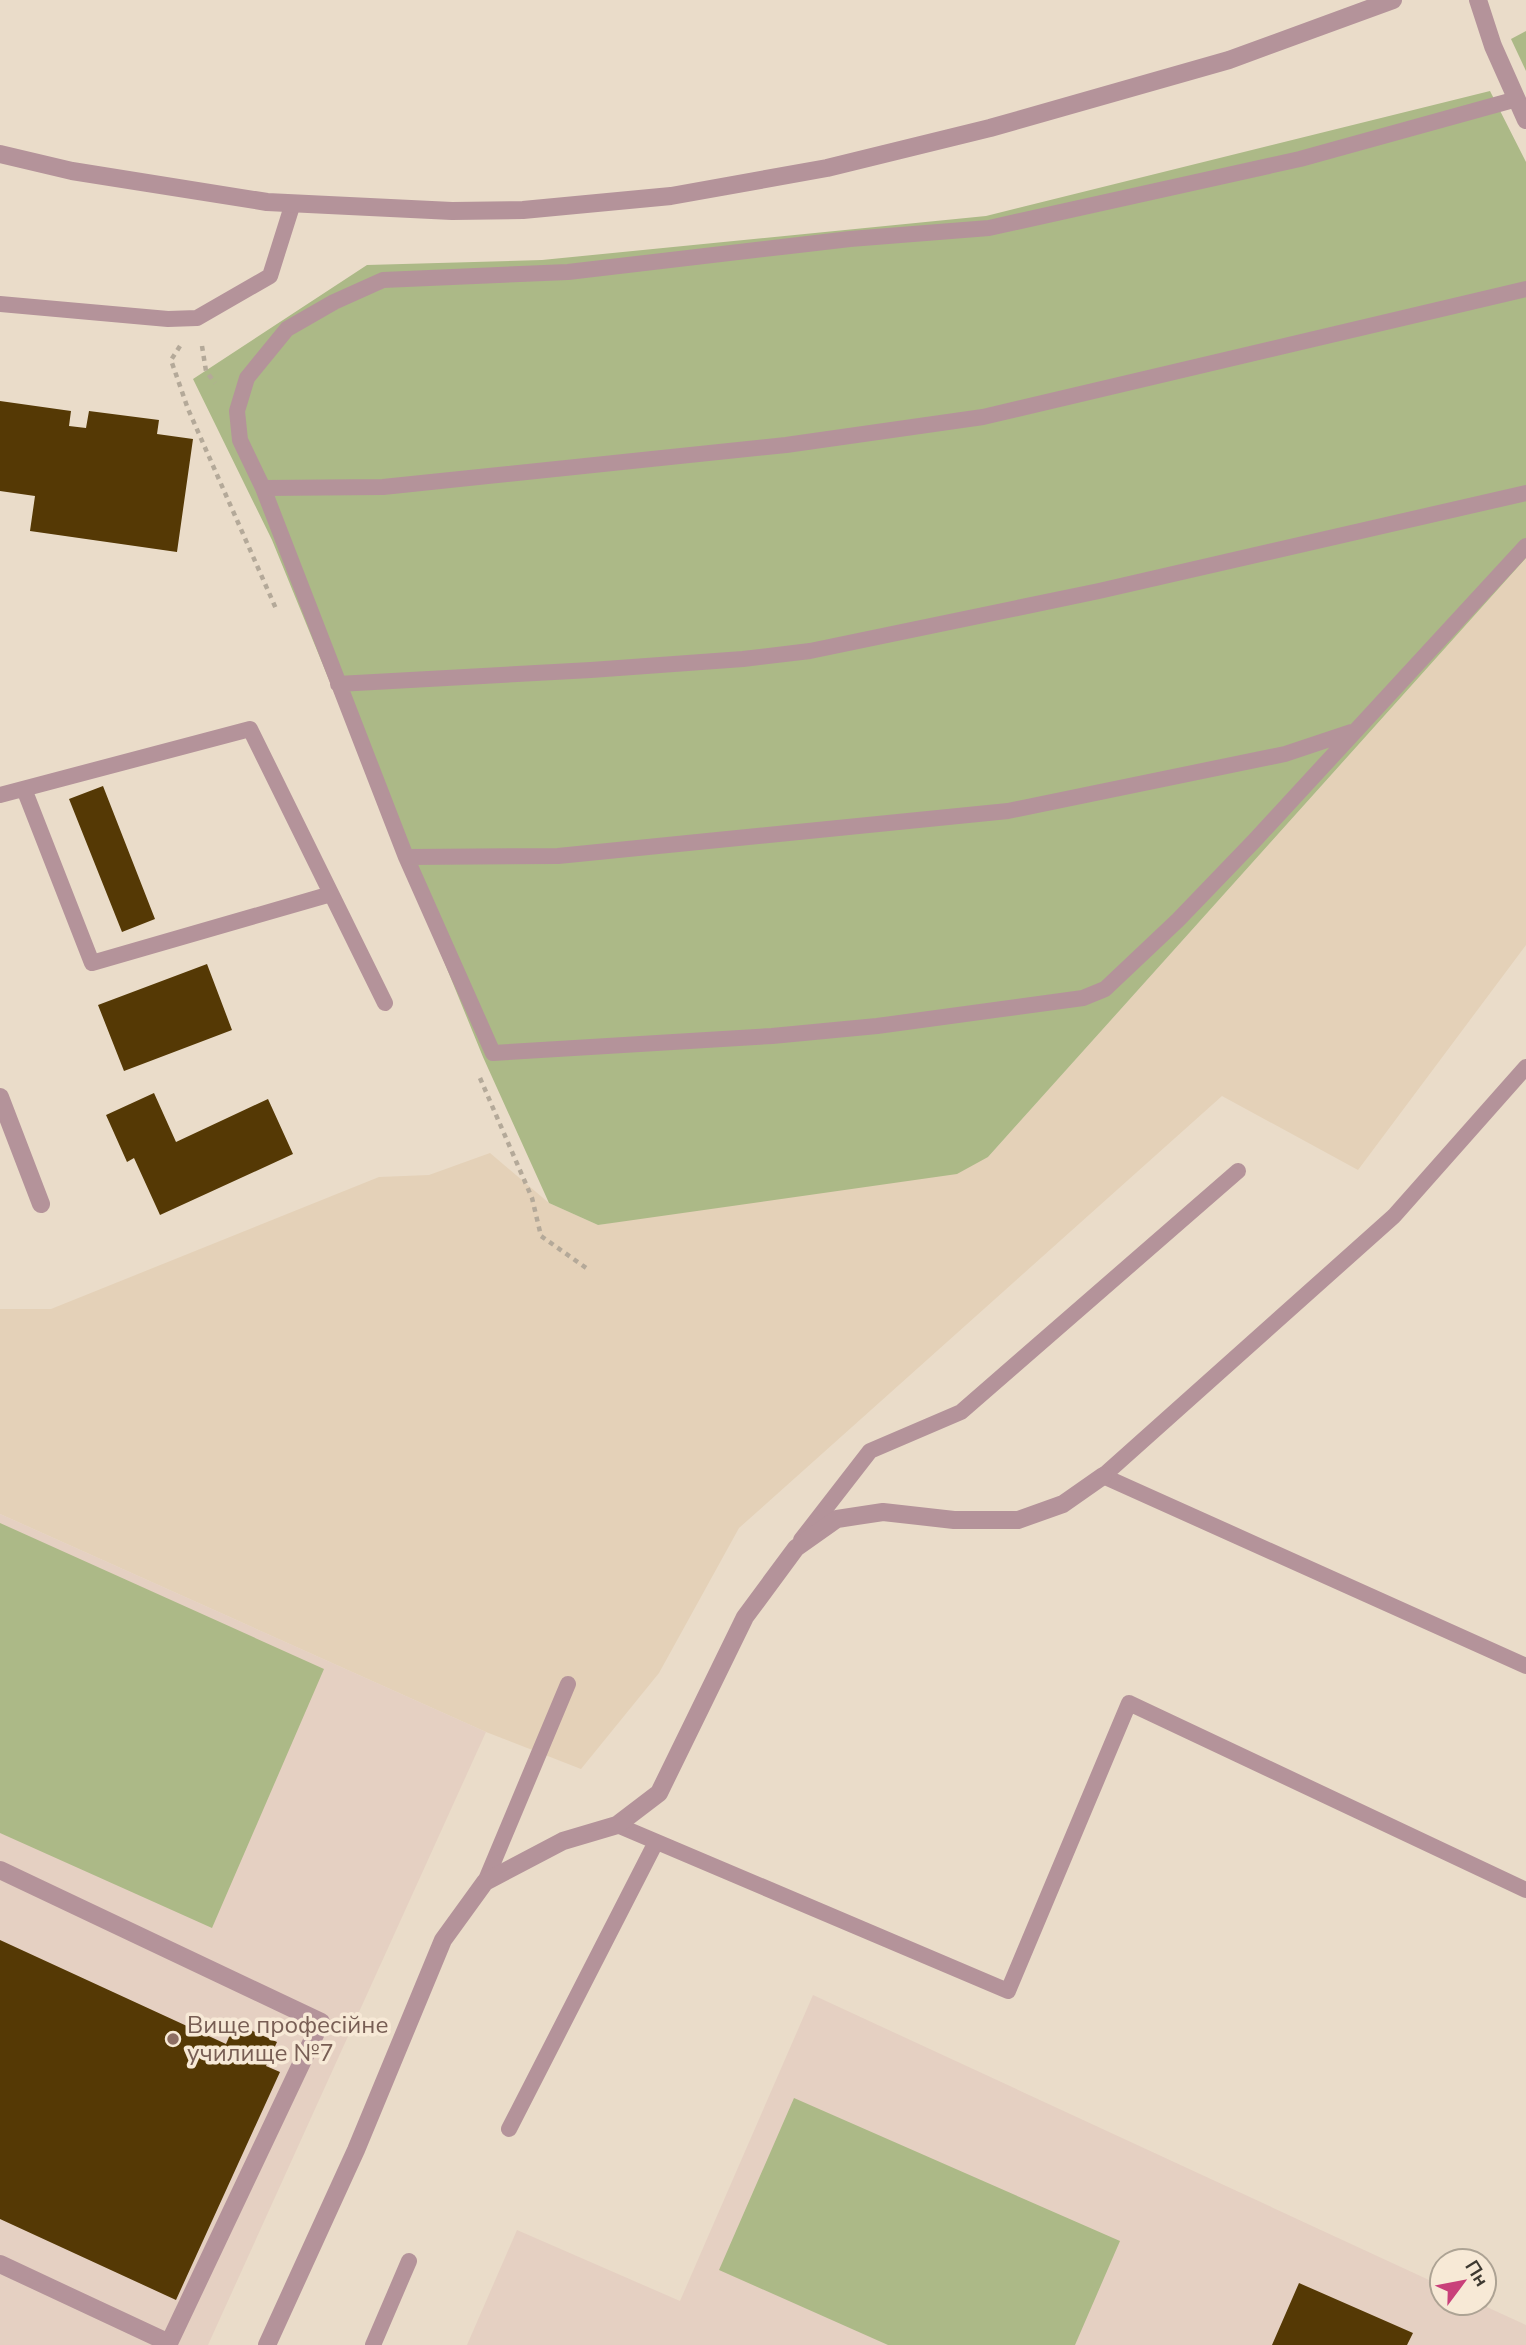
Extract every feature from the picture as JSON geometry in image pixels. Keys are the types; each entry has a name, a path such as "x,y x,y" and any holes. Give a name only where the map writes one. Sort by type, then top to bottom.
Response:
{"street":[{"path":"0,154 72,171 267,202 452,211 523,210 671,196 827,168 990,128 1229,60 1393,0"},
{"path":"1478,0 1493,46 1526,120"},
{"path":"0,1097 41,1204"},
{"path":"267,2345 356,2150 443,1940 485,1882 563,1841 617,1825 659,1793 745,1617 796,1548 837,1519 883,1512 954,1520 1018,1520 1063,1504 1103,1476"},
{"path":"0,1870 321,2022 169,2343 0,2264"}],"lane":[{"path":"1517,99 1300,159 989,228 850,239 568,272 383,280 334,302 287,330 247,378 237,411 240,440 262,488 406,857 493,1053 772,1037 990,1012 1083,998 1105,989 1178,920 1255,841 1526,546"},
{"path":"0,304 168,319 197,318 270,276 293,203"},
{"path":"262,488 383,487 424,483 786,445 983,417 1526,289"},
{"path":"338,684 592,670 743,659 810,651 1098,591 1526,493"},
{"path":"0,795 250,729 385,1003"},
{"path":"406,857 558,856 1008,810 1285,754 1354,731"},
{"path":"24,789 92,963 331,894"},
{"path":"1526,1067 1394,1216 1103,1476 1526,1666"},
{"path":"796,1548 870,1451 961,1412 1238,1171"},
{"path":"485,1882 568,1684"},
{"path":"617,1825 1008,1991 1129,1703 1526,1890"},
{"path":"509,2129 656,1842"},
{"path":"373,2345 409,2261"}],"shaded area":[{"path":"1526,558 1526,945 1358,1170 1222,1096 739,1528 659,1673 581,1769 486,1732 0,1514 0,1309 51,1309 379,1177 429,1175 490,1153 549,1203 598,1225 988,1157"},
{"name":"Вище професійне училище №7","path":"0,1514 486,1732 208,2345 0,2345"},
{"path":"813,1995 1428,2280 1428,2317 1498,2317 1498,2312 1526,2325 1526,2345 467,2345 517,2230 680,2301"}],"green space":[{"path":"1526,31 1526,71 1511,39"},
{"path":"1490,91 1526,162 1526,558 988,1157 957,1174 598,1225 549,1203 483,1057 272,540 193,379 367,265 542,260 986,216"},
{"path":"0,1523 324,1669 212,1928 0,1833"},
{"path":"794,2098 1120,2241 1075,2345 888,2345 719,2270"}],"building":[{"path":"0,401 71,411 69,426 86,428 89,411 159,420 157,434 193,439 177,552 30,531 35,496 0,491"},
{"path":"103,786 155,919 122,932 69,799"},
{"path":"207,964 232,1030 124,1071 98,1005"},
{"path":"154,1093 176,1142 268,1099 293,1154 160,1215 134,1158 127,1162 106,1115"},
{"name":"Вище професійне училище №7","path":"0,1940 226,2044 235,2023 277,2042 266,2066 280,2072 176,2300 0,2219"},
{"path":"1299,2283 1413,2333 1407,2345 1272,2345"}],"place":[{"name":"Вище професійне училище №7","path":"173,2039"}]}
